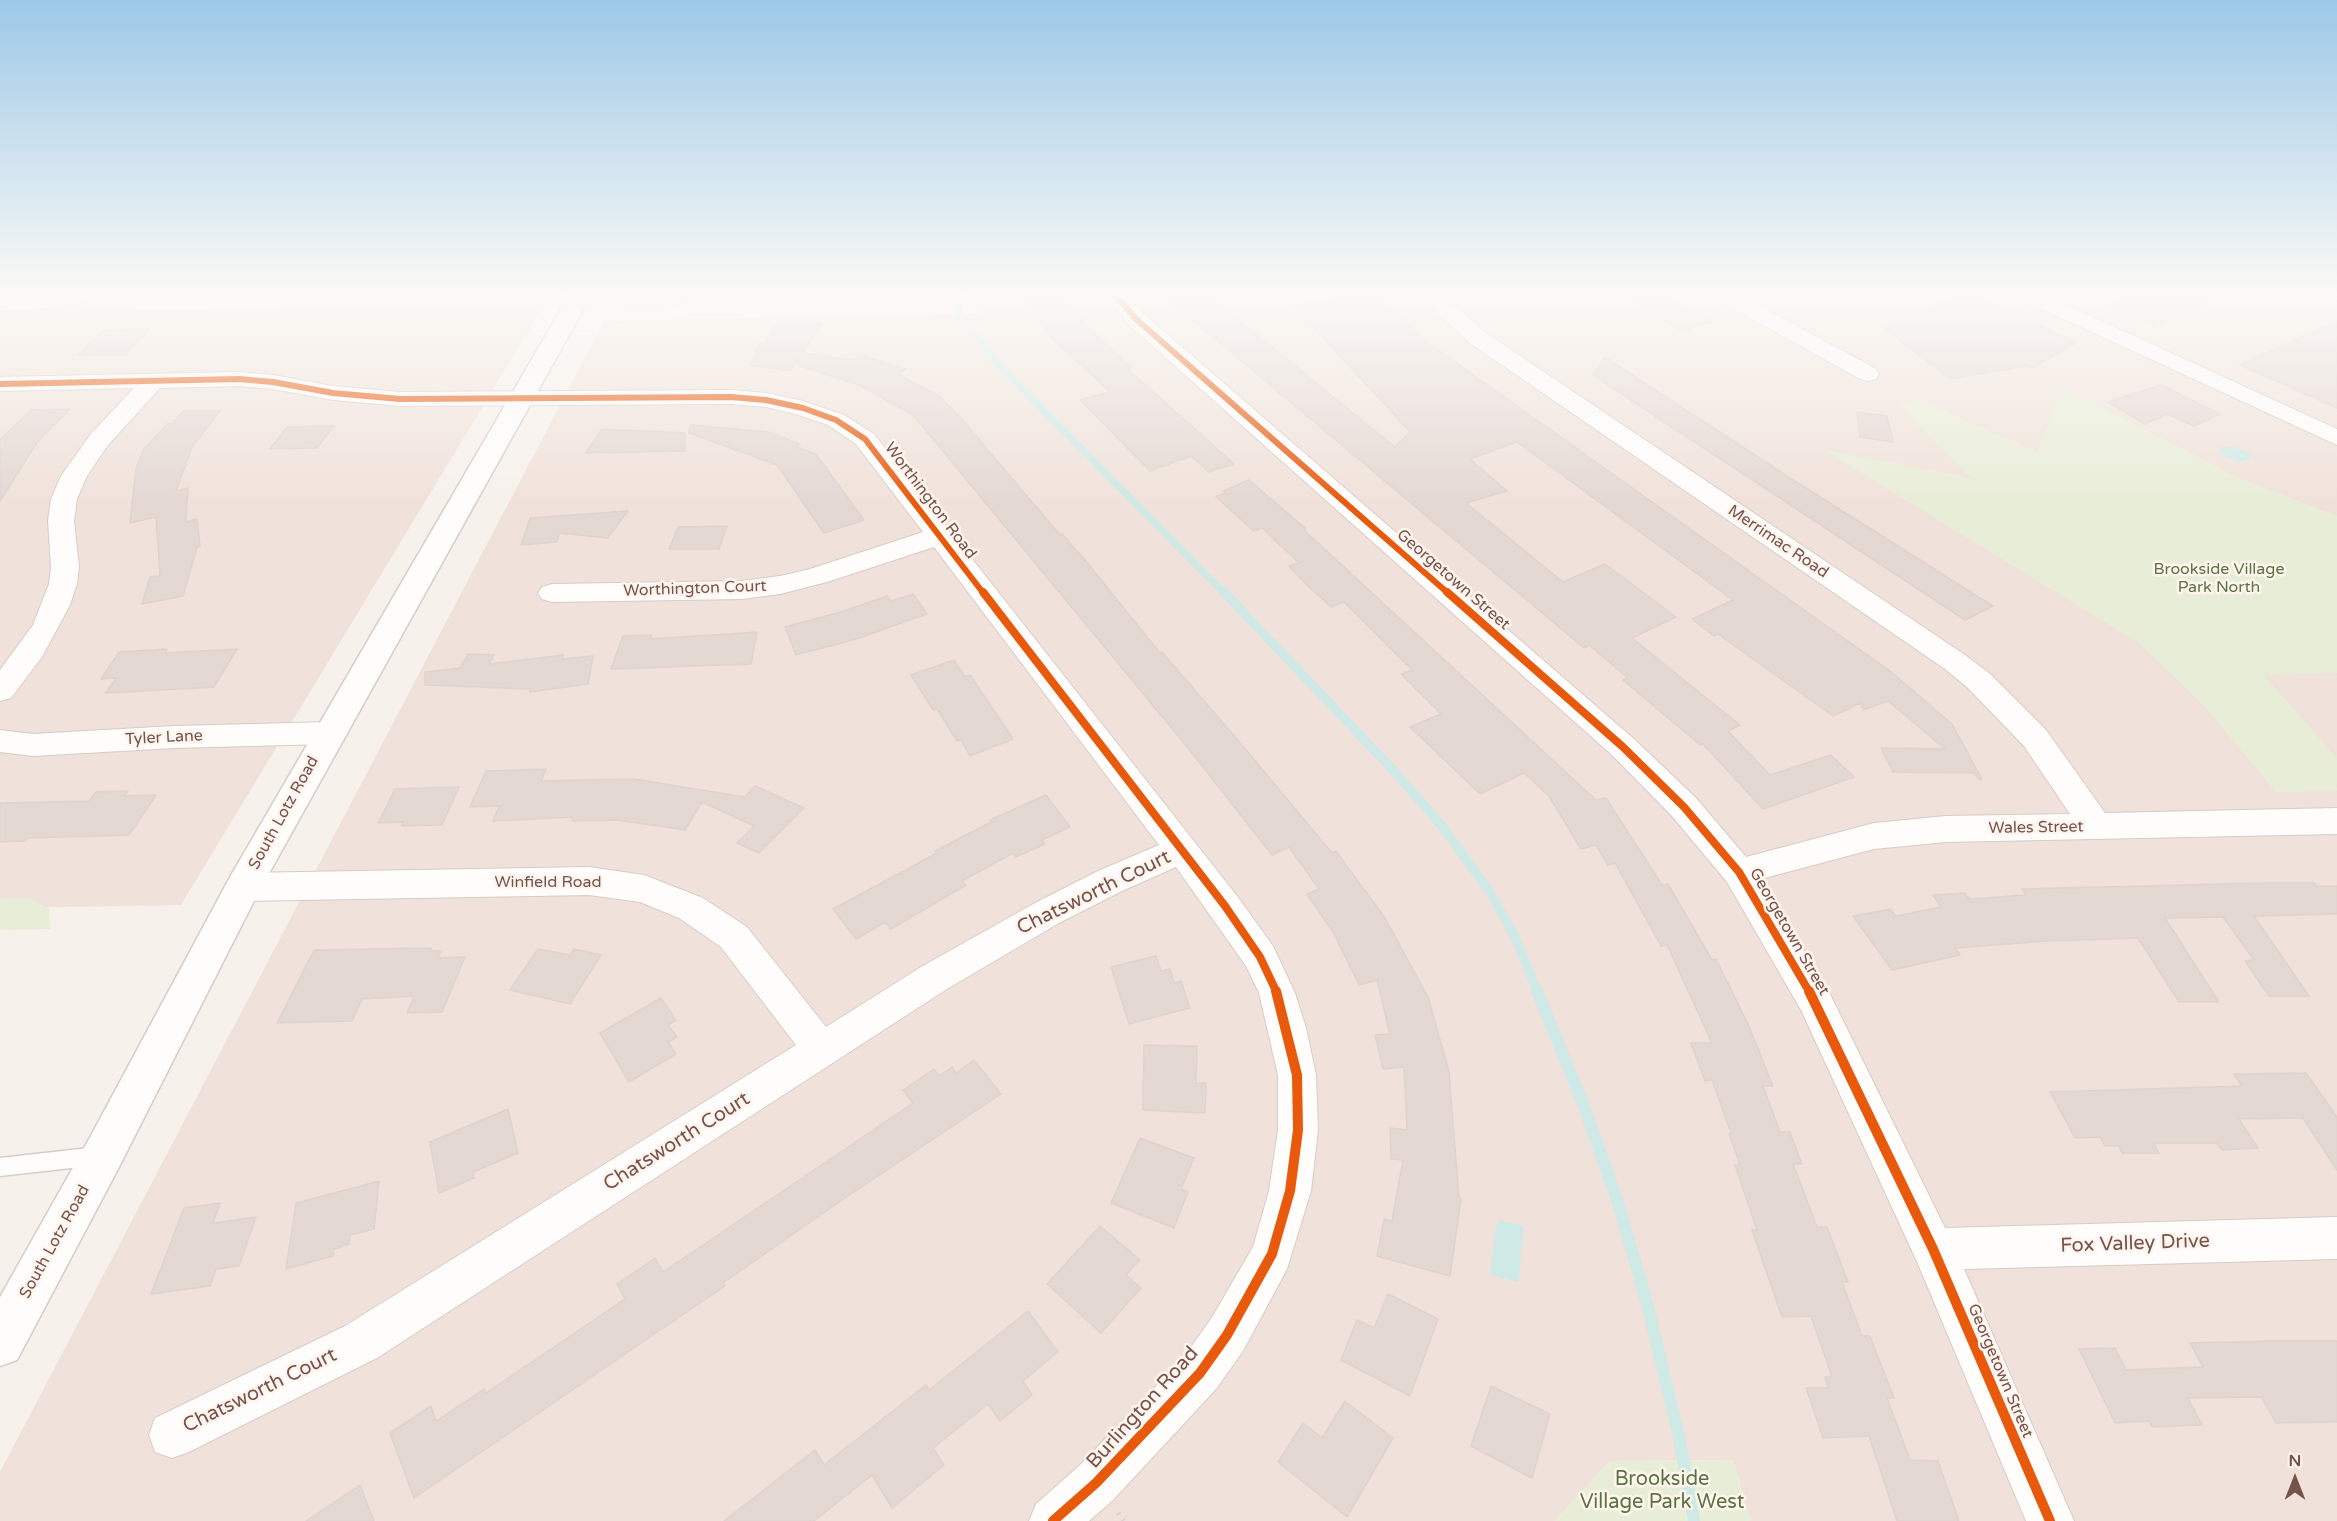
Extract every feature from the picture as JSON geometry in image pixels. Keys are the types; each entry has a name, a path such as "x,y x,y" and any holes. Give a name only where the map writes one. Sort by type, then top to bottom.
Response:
{"street":[{"name":"South Lotz Road","path":"0,1343 104,1155 243,887 542,363"},
{"name":"Georgetown Street","path":"1186,363 1623,747 1684,807 1739,872 1815,1001 1933,1249 2050,1521"},
{"name":"Merrimac Road","path":"1515,363 1955,662 1997,697 2035,738 2097,826"},
{"path":"1848,363 1868,374"},
{"path":"2172,363 2337,438"},
{"name":"Worthington Road","path":"0,384 239,379 380,398 521,400 731,398 766,400 803,408 836,420 865,439 1225,906 1260,957 1277,993 1297,1075 1298,1130 1294,1171"},
{"path":"0,692 32,650 56,605 63,584 65,567 61,521 64,499 74,476 99,440 154,380"},
{"name":"Worthington Court","path":"552,593 742,590 780,585 818,576 939,536"},
{"name":"Tyler Lane","path":"0,741 33,746 174,736 329,733"},
{"name":"Wales Street","path":"1739,872 1874,836 1897,833 1946,829 2337,821"},
{"name":"Chatsworth Court","path":"172,1435 361,1341 934,978 1047,912 1181,850"},
{"name":"Winfield Road","path":"243,887 589,880 644,889 691,908 734,937 821,1050"},
{"name":"Burlington Road","path":"1053,1521 1096,1483 1157,1421 1200,1373 1227,1335 1272,1254 1294,1171"},
{"name":"Fox Valley Drive","path":"1933,1249 2337,1238"}],"lane":[{"path":"0,1167 104,1155"}],"shaded area":[{"path":"0,363 509,363 181,905 0,908"},
{"path":"582,363 2337,363 2337,1521 1751,1521 1733,1460 1610,1461 1555,1521 0,1521 0,1472"}],"green space":[{"name":"Brookside Village Park North","path":"2063,388 2239,478 2337,516 2337,673 2264,675 2337,758 2337,791 2276,792 2206,708 2139,643 1824,450 1971,478 1900,405 1919,400 2037,452"},
{"path":"29,898 49,909 50,929 0,930 0,899"},
{"name":"Brookside Village Park West","path":"1733,1460 1751,1521 1555,1521 1610,1461"}],"water":[{"path":"2224,446 2242,449 2250,455 2251,459 2239,462 2228,458 2219,451"},
{"path":"1497,1222 1521,1225 1523,1228 1519,1280 1516,1282 1490,1272"}],"building":[{"path":"751,363 796,363 790,371 750,365"},
{"path":"798,363 886,363 906,369 898,374 939,396 959,416 1060,535 1062,534 1085,560 1160,653 1162,652 1242,745 1332,853 1336,851 1385,918 1428,997 1449,1072 1459,1198 1461,1199 1450,1276 1377,1256 1384,1219 1392,1221 1403,1160 1391,1159 1390,1128 1407,1130 1404,1067 1383,1069 1375,1035 1390,1034 1377,980 1359,985 1333,932 1307,894 1319,889 1289,847 1272,855 1188,748 913,415 859,385 797,365"},
{"path":"1079,363 1127,363 1132,368 1128,369 1234,464 1209,472 1191,456 1150,471 1080,400 1110,392"},
{"path":"1244,363 1291,363 1395,447 1410,432 1346,363 1457,363 1890,671 1952,724 1982,779 1980,780 1973,773 1893,772 1881,748 1945,749 1888,701 1863,710 1860,703 1833,716 1718,634 1714,636 1692,619 1733,600 1517,442 1470,459 1507,491 1466,503 1563,582 1605,564 1676,617 1632,638 1740,725 1728,731 1770,775 1831,755 1854,777 1763,809 1703,744 1700,745 1623,680 1628,678 1589,645 1584,648"},
{"path":"1601,363 1614,363 1787,476 1993,606 1965,620 1593,375"},
{"path":"1929,363 2041,363 2032,368 2027,366 1950,379"},
{"path":"2244,363 2337,363 2337,408 2240,365"},
{"path":"2161,385 2220,414 2194,426 2167,414 2145,424 2108,402"},
{"path":"70,409 38,441 0,501 0,440 31,410"},
{"path":"183,411 220,411 192,447 176,491 188,488 186,522 197,519 200,546 197,547 183,596 142,604 150,577 160,576 156,517 130,523 136,468 144,449 167,424 172,424"},
{"path":"1857,412 1887,416 1893,442 1860,437"},
{"path":"691,425 768,432 800,444 796,447 816,454 864,520 824,533 777,465 689,433"},
{"path":"334,426 317,448 270,449 287,427"},
{"path":"602,429 685,433 685,451 586,453"},
{"path":"1249,480 1306,529 1304,530 1596,800 1606,798 1662,885 1668,884 1712,960 1716,959 1749,1026 1773,1086 1763,1086 1780,1132 1790,1132 1802,1164 1793,1164 1817,1227 1827,1227 1848,1282 1842,1282 1862,1336 1870,1336 1894,1398 1887,1398 1910,1460 1938,1461 1959,1521 1897,1521 1869,1436 1823,1438 1806,1388 1828,1388 1825,1377 1832,1377 1811,1316 1782,1317 1752,1230 1757,1230 1735,1165 1740,1165 1729,1134 1731,1133 1712,1080 1705,1081 1691,1043 1712,1043 1667,945 1661,946 1615,863 1608,865 1596,845 1581,849 1549,796 1524,773 1480,794 1410,727 1441,714 1401,674 1412,670 1344,602 1331,607 1308,586 1289,566 1299,563 1262,528 1254,531 1216,497 1226,493 1223,491"},
{"path":"628,511 608,538 559,533 557,542 521,545 530,518"},
{"path":"727,526 719,549 669,549 678,527"},
{"path":"913,594 927,614 853,640 796,655 785,627 844,611 887,596 891,601"},
{"path":"757,632 751,664 611,669 623,636 652,635 650,639"},
{"path":"167,649 165,653 237,649 214,687 106,693 116,678 101,679 119,652"},
{"path":"468,654 494,655 489,664 563,655 562,659 593,656 588,684 530,692 530,689 425,685 425,672 460,668"},
{"path":"954,660 965,677 970,675 1013,739 970,756 961,740 957,741 937,709 933,710 911,675"},
{"path":"546,769 541,781 634,779 745,797 755,786 804,808 759,853 737,843 754,826 702,802 685,830 618,820 572,821 573,817 493,821 499,806 470,807 486,771"},
{"path":"459,787 442,825 401,826 403,822 378,823 395,789"},
{"path":"128,791 124,796 156,795 129,835 28,838 25,841 0,842 0,803 89,801 96,792"},
{"path":"1046,795 1070,827 1042,840 1045,844 1016,857 1013,853 962,881 966,885 891,929 885,922 856,939 833,909 937,853 935,851 991,822 990,820"},
{"path":"2314,883 2317,886 2337,886 2337,914 2254,916 2309,996 2269,996 2245,961 2254,960 2223,917 2165,918 2219,1002 2179,1002 2138,938 2047,941 1955,948 1960,955 1892,970 1853,916 1890,909 1896,916 1941,907 1933,895 1965,893 1969,899 2026,895 2022,889"},
{"path":"431,948 430,951 441,951 438,958 465,957 442,1012 407,1013 414,996 362,999 352,1021 277,1023 314,950"},
{"path":"538,949 570,955 574,949 601,955 570,1004 510,990"},
{"path":"1156,956 1161,971 1170,969 1174,983 1181,981 1190,1008 1129,1024 1111,967"},
{"path":"661,998 676,1020 668,1025 677,1037 668,1042 676,1054 629,1082 600,1033"},
{"path":"1144,1045 1197,1046 1196,1083 1206,1083 1205,1113 1143,1110"},
{"path":"974,1060 1001,1094 842,1200 723,1283 725,1286 414,1498 390,1433 431,1406 436,1421 484,1389 486,1393 625,1299 617,1284 655,1258 663,1272 913,1103 903,1090 934,1069 939,1076 952,1067 956,1073"},
{"path":"2306,1073 2337,1117 2337,1170 2303,1118 2239,1119 2258,1148 2222,1150 2217,1143 2154,1143 2159,1153 2122,1153 2119,1146 2105,1146 2100,1137 2075,1138 2050,1092 2242,1086 2234,1074"},
{"path":"508,1109 518,1153 473,1172 474,1178 439,1193 430,1142"},
{"path":"1140,1138 1194,1158 1181,1189 1188,1192 1174,1228 1111,1203"},
{"path":"379,1181 374,1229 350,1235 349,1244 334,1249 333,1256 286,1269 296,1203"},
{"path":"220,1203 213,1223 256,1217 239,1266 216,1269 210,1286 151,1294 184,1208"},
{"path":"1100,1226 1140,1260 1126,1275 1141,1288 1101,1333 1047,1284"},
{"path":"1388,1294 1438,1319 1410,1396 1341,1360 1357,1320 1374,1328"},
{"path":"1028,1311 1058,1352 1023,1381 1032,1395 1000,1421 988,1404 933,1448 944,1465 892,1508 872,1475 814,1521 724,1521 815,1450 824,1465 926,1385 929,1390"},
{"path":"2337,1341 2337,1422 2276,1423 2261,1397 2188,1398 2202,1425 2152,1427 2149,1421 2115,1423 2079,1349 2115,1348 2126,1370 2203,1367 2190,1343"},
{"path":"1491,1386 1550,1414 1532,1478 1471,1446"},
{"path":"1345,1401 1393,1438 1347,1517 1278,1462 1303,1423 1322,1438"},
{"path":"360,1485 374,1521 306,1521"}],"waterway":[{"path":"997,363 1225,594"},
{"path":"1224,592 1394,771 1441,825 1488,889 1515,937 1538,993"},
{"path":"1537,991 1584,1106 1618,1203 1647,1303 1678,1432 1694,1521"}],"cycle path":[{"path":"1186,363 1623,747 1684,807 1739,872 1815,1001 1933,1249 2050,1521"},
{"path":"0,384 239,379 273,382 333,393 400,399 731,397 766,400 803,408 836,420 865,439 1225,906 1260,957 1277,993 1297,1075 1298,1130 1290,1191 1272,1254 1250,1296 1227,1335 1200,1373 1096,1483 1053,1521"}]}
